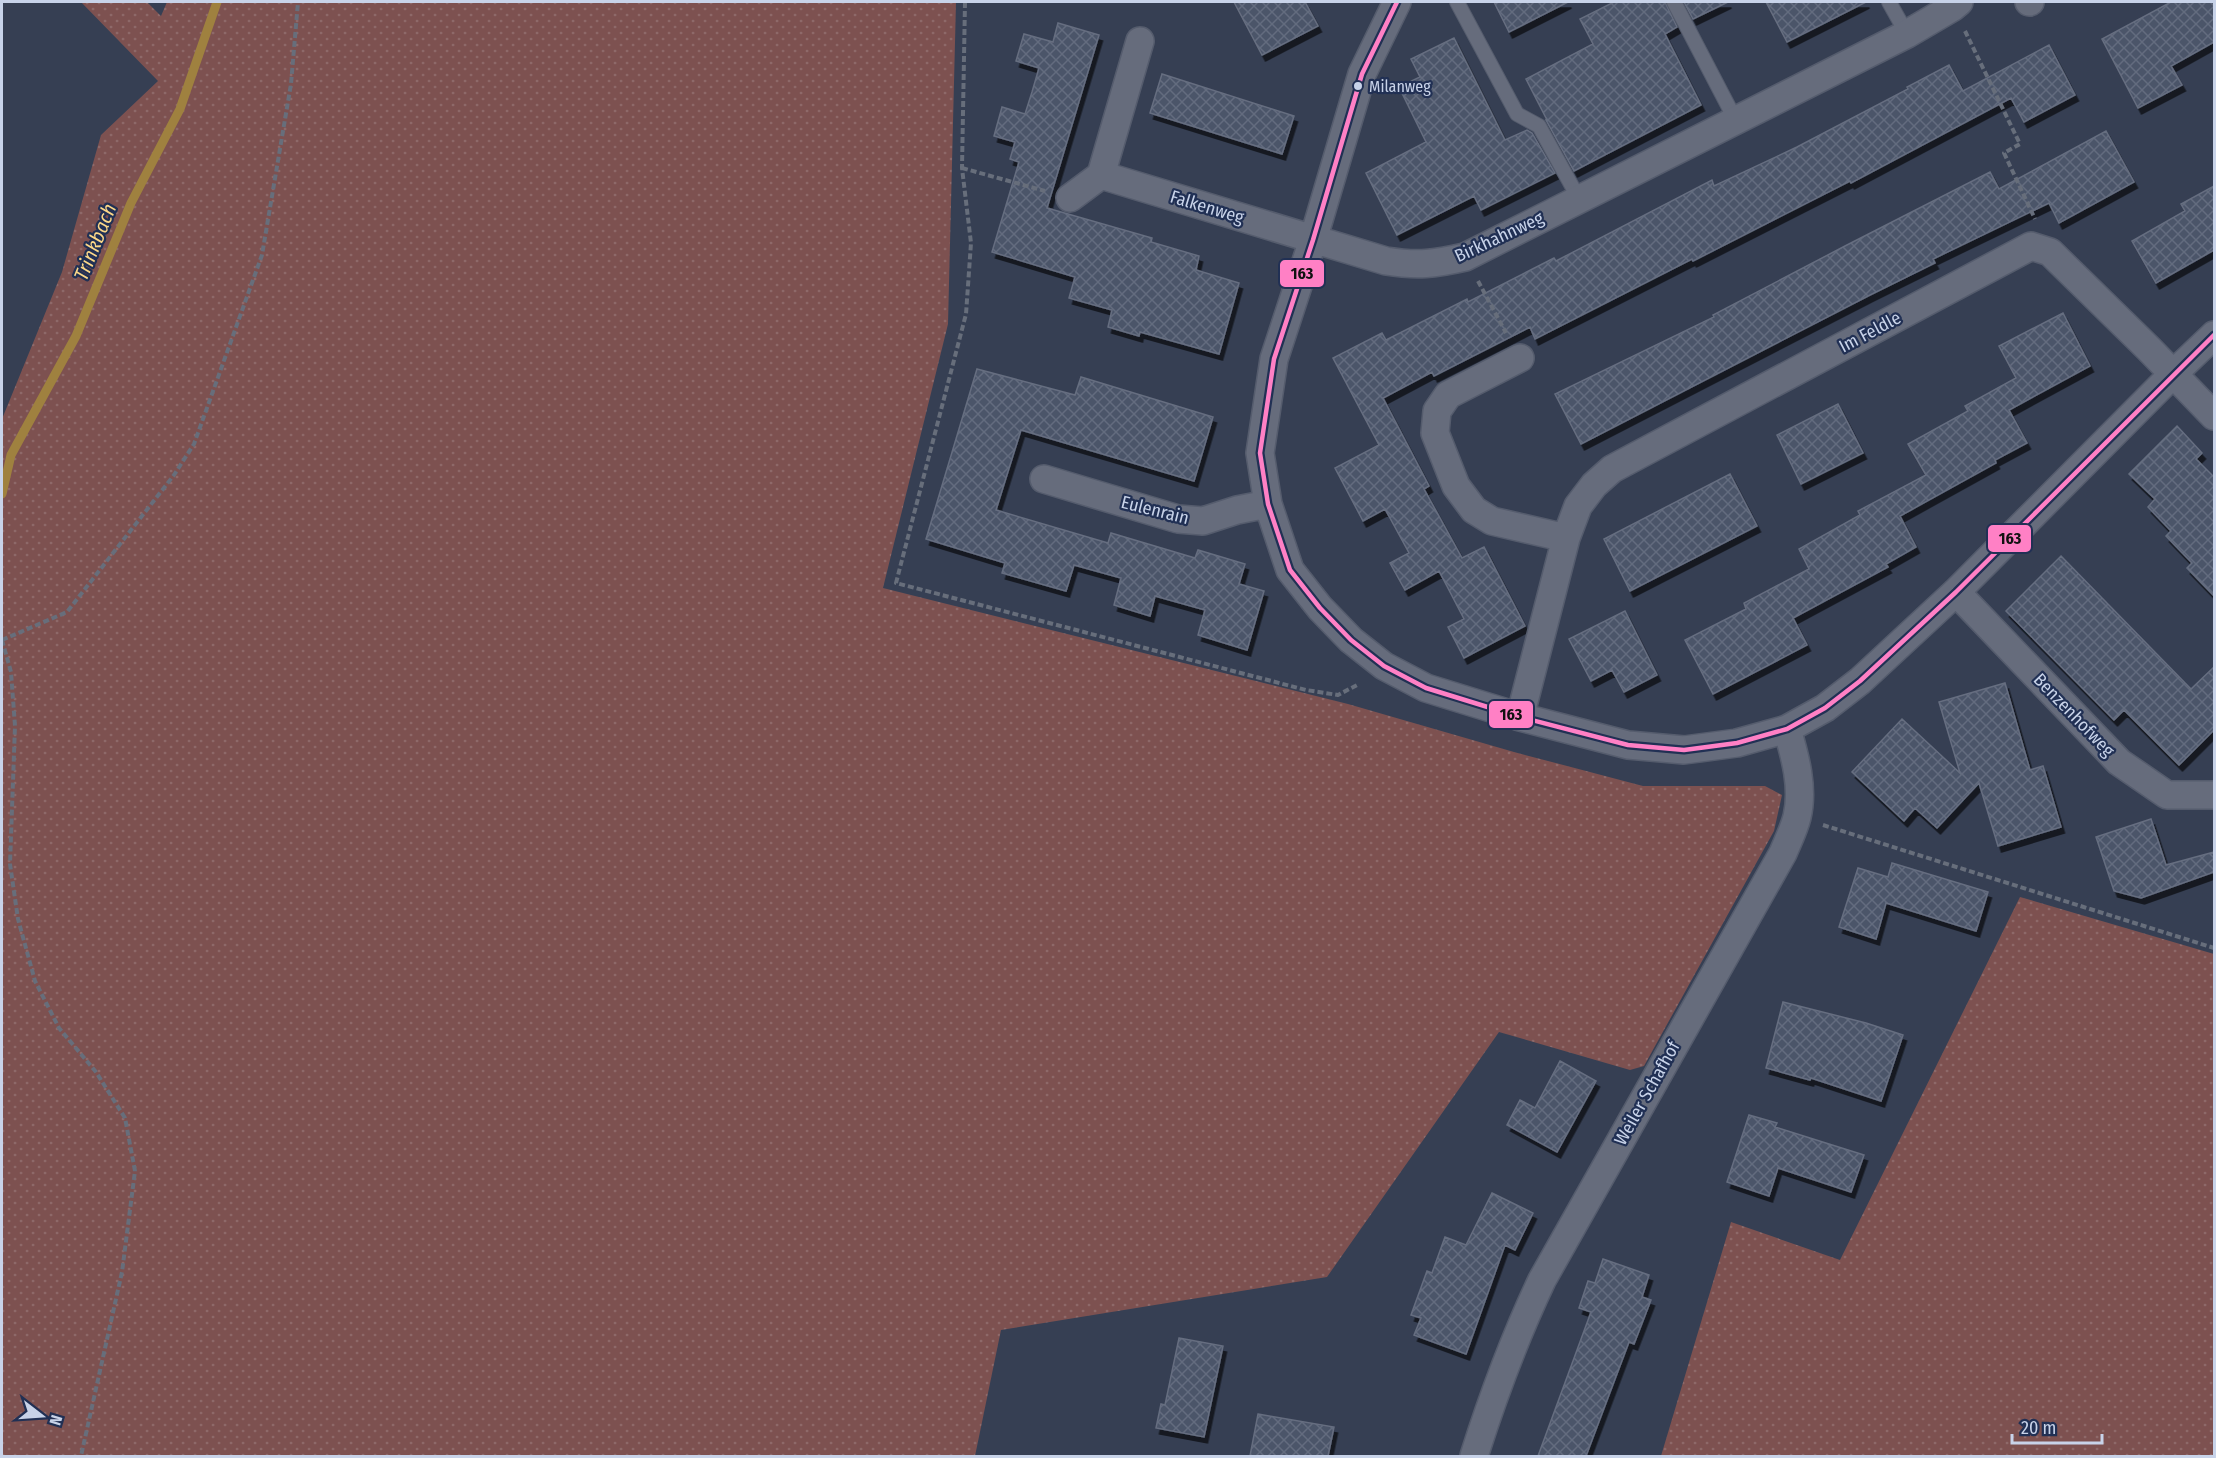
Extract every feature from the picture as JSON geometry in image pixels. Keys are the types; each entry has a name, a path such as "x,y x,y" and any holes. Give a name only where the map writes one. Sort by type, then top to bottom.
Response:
{"street":[{"path":"1397,2 1362,74 1313,240 1274,359 1260,453 1268,504 1290,570 1320,608 1351,640 1384,666 1426,688 1520,717 1628,745 1684,750 1737,743 1787,729 1825,708 1860,681 1956,592 2214,335"},
{"name":"Birkhahnweg","path":"1313,240 1386,261 1409,265 1431,265 1465,257 1907,34 1956,4"},
{"path":"1071,198 1101,174 1140,41"},
{"name":"Falkenweg","path":"1101,174 1313,240"},
{"name":"Im Feldle","path":"1520,717 1566,538 1578,506 1594,485 1612,470 2031,246 2050,252"},
{"path":"2050,252 2174,373 2214,416"},
{"path":"1520,358 1448,395 1437,411 1435,432 1456,486 1474,510 1492,521 1566,538"},
{"name":"Eulenrain","path":"1044,479 1178,519 1203,521 1237,510 1268,504"},
{"name":"Benzenhofweg","path":"1956,592 2119,762 2167,795 2214,795"},
{"name":"Weiler Schafhof","path":"1474,1456 1518,1329 1542,1280 1783,853 1797,816 1798,794 1796,760 1787,729"}],"lane":[{"path":"1456,2 1517,114 1539,126 1578,199"},
{"path":"1674,2 1735,119"},
{"path":"1889,2 1907,34"}],"path":[{"path":"81,1456 122,1272 135,1171 125,1118 96,1072 59,1028 35,981 18,919 10,864 15,726 11,672 2,640 67,612 174,475 194,444 262,255 291,84 298,2"},
{"path":"1956,4 2020,144 2004,153 2050,252"},
{"path":"962,168 1071,198"},
{"path":"1465,257 1520,358"},
{"path":"1797,816 2214,948"}],"shaded area":[{"path":"81,2 147,2 161,16 167,2 956,2 948,324 883,588 1348,704 1643,786 1765,786 1782,795 1774,831 1644,1066 1630,1070 1499,1032 1327,1277 1001,1330 975,1456 2,1456 2,419 62,272 101,135 158,81"},
{"path":"2020,897 2214,954 2214,1456 1661,1456 1731,1222 1840,1260"}],"building":[{"path":"1234,2 1305,2 1318,26 1262,55"},
{"path":"1494,2 1568,2 1509,32"},
{"path":"1614,2 1665,2 1677,27 1665,34 1701,105 1574,171 1526,79 1593,44 1580,19"},
{"path":"1684,2 1728,2 1693,19"},
{"path":"1766,2 1866,2 1787,42"},
{"path":"2171,2 2214,2 2214,42 2171,66 2182,85 2138,108 2102,39"},
{"path":"1058,23 1099,35 1047,208 1152,238 1151,242 1199,256 1196,270 1239,283 1219,354 1140,332 1139,336 1108,327 1112,310 1069,298 1075,277 992,252 1019,162 1010,159 1015,142 994,136 1002,107 1025,114 1039,68 1016,61 1024,34 1053,42"},
{"path":"1454,38 1505,140 1527,130 1532,133 1555,173 1481,210 1474,196 1397,235 1366,173 1426,142 1399,87 1420,77 1411,59"},
{"path":"2049,45 2075,95 2024,122 2011,98 1851,183 1850,181 1693,261 1692,259 1535,339 1530,327 1434,376 1432,372 1383,398 1429,486 1424,489 1462,558 1484,547 1525,626 1464,658 1448,627 1464,619 1439,571 1405,590 1390,563 1409,553 1385,509 1363,521 1335,468 1379,445 1333,358 1382,333 1386,340 1467,299 1468,302 1554,258 1556,261 1712,180 1714,186 1797,147 1949,65 1963,91"},
{"path":"1162,74 1294,116 1282,154 1150,113"},
{"path":"2106,131 2134,182 2059,223 2049,203 1933,259 1935,263 1581,444 1555,394 1714,317 1713,315 1990,172 1999,189"},
{"path":"2214,186 2214,250 2156,283 2132,241 2185,211 2181,204"},
{"path":"2063,313 2090,366 2009,410 2027,443 1995,460 1996,463 1900,516 1916,547 1886,564 1888,567 1793,618 1807,645 1713,694 1685,640 1746,609 1744,603 1809,569 1799,549 1860,515 1858,511 1926,475 1908,444 1968,411 1965,406 2016,378 1999,346"},
{"path":"977,369 1075,395 1081,377 1213,417 1194,481 1021,430 996,510 1108,543 1111,533 1195,558 1198,550 1245,564 1239,584 1264,591 1247,650 1198,635 1205,610 1155,596 1150,616 1114,605 1121,578 1074,565 1066,591 1002,573 1005,563 926,539"},
{"path":"1838,404 1863,453 1801,484 1777,435"},
{"path":"2177,426 2202,453 2196,459 2214,477 2214,596 2187,568 2192,563 2166,536 2171,531 2148,507 2155,499 2129,474"},
{"path":"1730,474 1757,526 1630,591 1604,539"},
{"path":"2061,556 2191,689 2214,667 2214,730 2179,765 2124,710 2114,720 2006,611"},
{"path":"1625,611 1657,675 1624,692 1612,670 1591,681 1569,639"},
{"path":"2005,683 2030,770 2043,766 2061,827 1998,846 1979,783 1937,828 1915,808 1904,821 1852,772 1902,719 1960,773 1939,702"},
{"path":"2151,819 2166,865 2214,852 2214,872 2141,898 2114,891 2096,837"},
{"path":"1892,863 1988,892 1976,931 1886,903 1876,939 1839,927 1858,868 1888,877"},
{"path":"1783,1002 1903,1035 1881,1101 1811,1078 1810,1080 1766,1068"},
{"path":"1560,1061 1596,1081 1557,1152 1507,1125 1520,1100 1535,1108"},
{"path":"1749,1115 1777,1123 1775,1127 1864,1155 1851,1192 1778,1168 1769,1196 1727,1182"},
{"path":"1492,1193 1533,1213 1515,1250 1505,1245 1466,1354 1414,1335 1421,1318 1411,1315 1427,1271 1432,1273 1445,1237 1466,1245"},
{"path":"1603,1259 1649,1275 1642,1297 1651,1300 1634,1344 1629,1342 1586,1456 1538,1456 1591,1312 1579,1308 1588,1281 1595,1283"},
{"path":"1179,1338 1223,1346 1204,1437 1156,1428 1161,1404 1165,1405"},
{"path":"1258,1414 1334,1427 1328,1456 1250,1456"}],"waterway":[{"name":"Trinkbach","path":"2,494 11,455 76,336 131,203 180,109 217,2"}],"transit line":[{"name":"163","path":"1397,2 1362,74 1313,240 1274,359 1260,453 1268,504 1290,570 1320,608 1351,640 1384,666 1426,688 1520,717 1628,745 1684,750 1737,743 1787,729 1825,708 1860,681 1956,592 2214,335"}],"place":[{"name":"Milanweg","path":"1358,86"}]}
